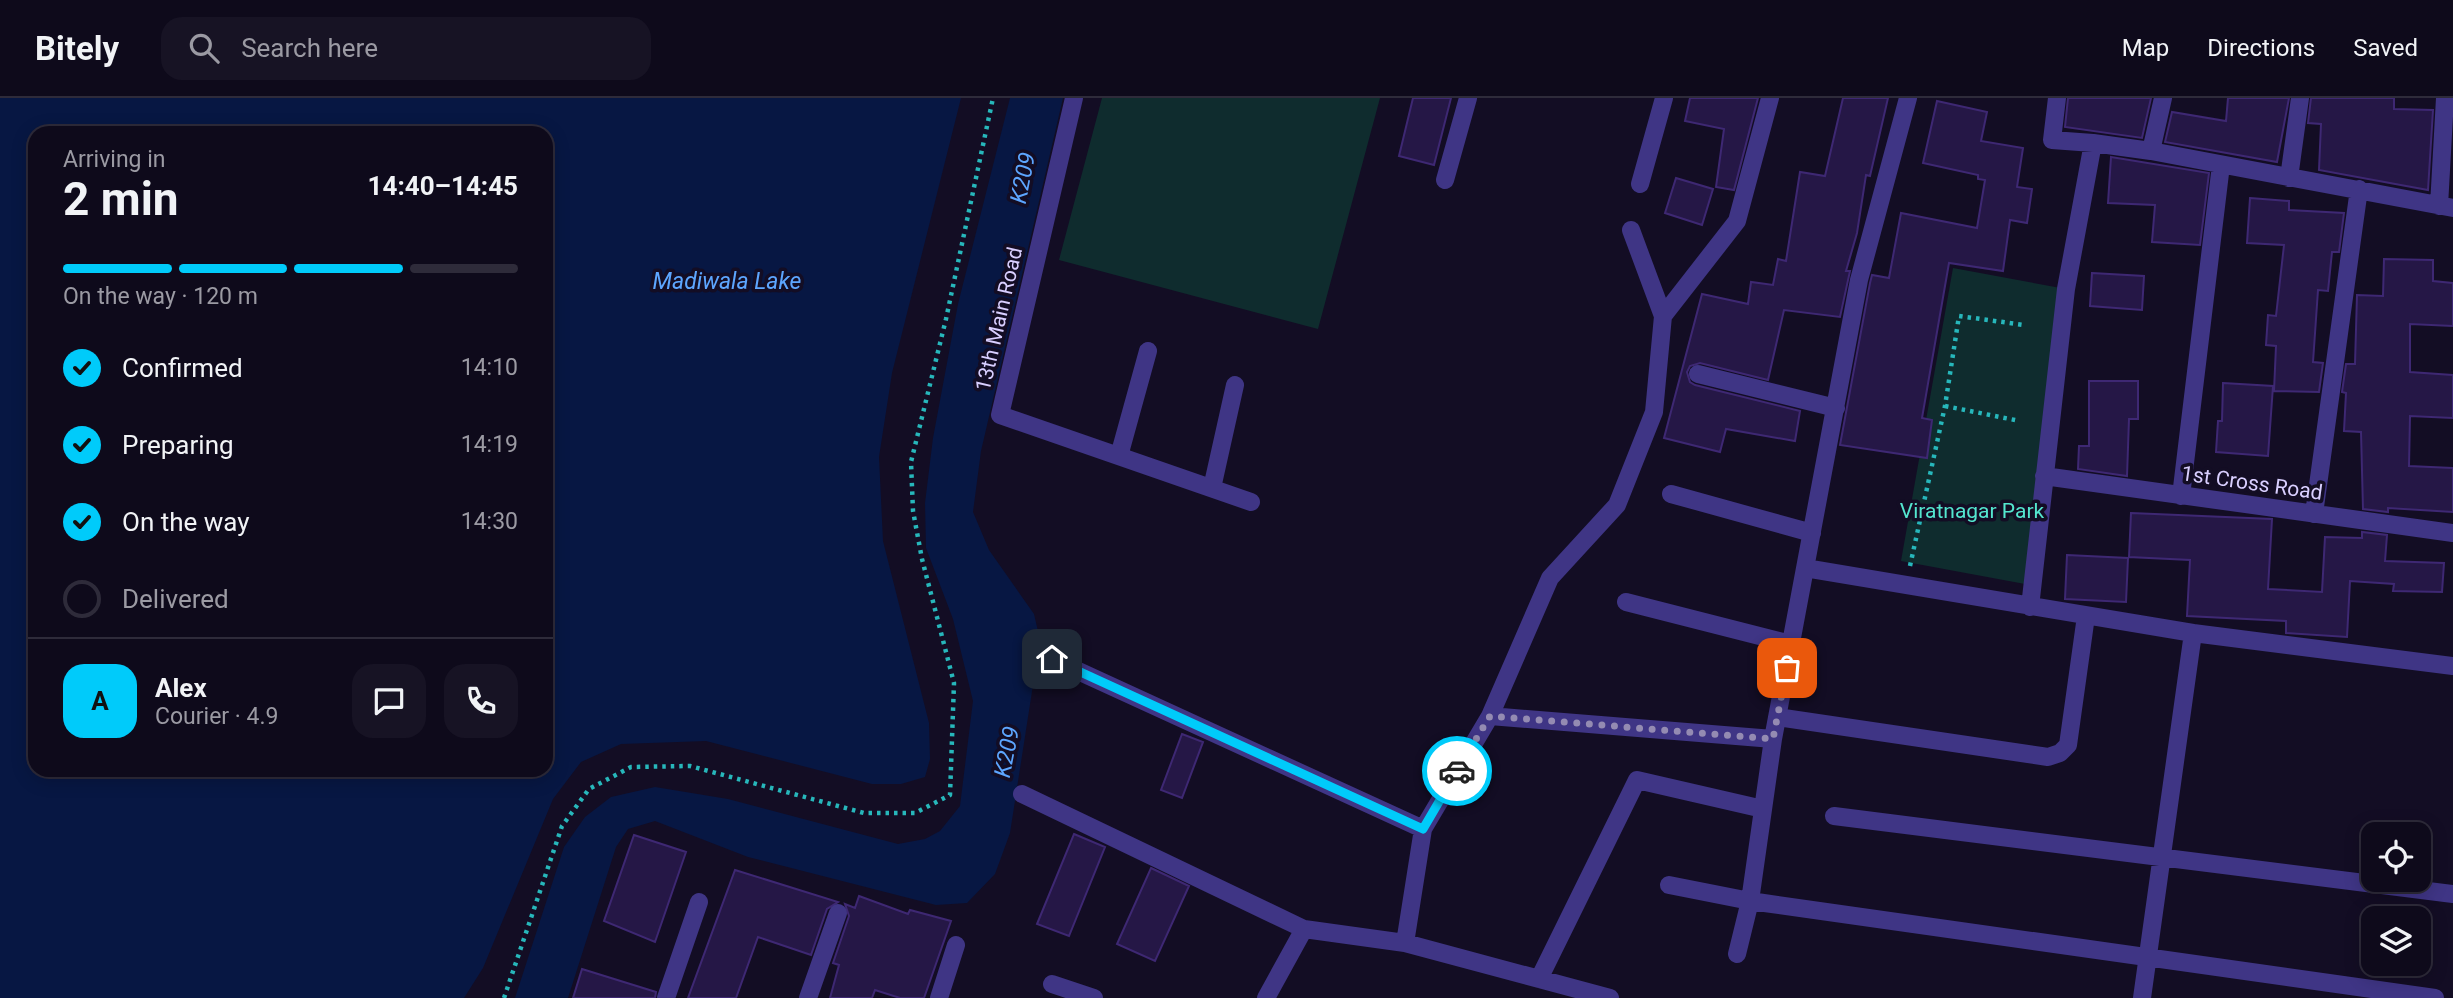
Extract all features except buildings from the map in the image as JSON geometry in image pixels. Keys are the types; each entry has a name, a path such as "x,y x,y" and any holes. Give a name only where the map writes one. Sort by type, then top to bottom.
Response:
{"street":[{"name":"13th Main Road","path":"1074,98 1000,415 1251,502"},
{"path":"1445,180 1468,98"},
{"path":"1640,184 1664,98"},
{"path":"1664,316 1737,222 1770,98"},
{"path":"1737,954 1750,901 1773,739 1860,280 1908,98"},
{"path":"2057,98 2052,140 2151,151 2446,207 2445,98"},
{"path":"2151,151 2163,98"},
{"path":"2289,178 2300,98"},
{"path":"2029,607 2066,289 2093,143"},
{"path":"2181,496 2221,165"},
{"path":"2314,514 2359,190"},
{"path":"1405,943 1423,829 1490,716 1550,578 1617,505 1654,412 1664,316 1631,230"},
{"path":"1119,456 1148,351"},
{"path":"1698,374 1836,408"},
{"path":"1212,488 1236,385"},
{"name":"1st Cross Road","path":"2044,476 2453,533"},
{"path":"1671,494 1812,533"},
{"path":"1805,568 2193,633 2453,666"},
{"path":"1626,602 1791,644"},
{"path":"1777,717 2048,757 2060,753 2068,745 2086,616"},
{"path":"2141,998 2193,633"},
{"path":"1052,659 1423,829"},
{"path":"1490,716 1773,739"},
{"path":"1539,979 1637,780 1763,809"},
{"path":"1022,794 1304,929 1405,943 1610,998"},
{"path":"1833,816 2453,894"},
{"path":"1669,885 1750,901 2435,998"},
{"path":"666,998 699,902"},
{"path":"808,998 838,913"},
{"path":"1266,998 1304,929"},
{"path":"939,998 957,945"},
{"path":"1052,984 1094,998"}],"path":[{"path":"504,998 562,826 589,789 631,767 690,766 864,813 915,813 950,795 954,683 922,559 913,511 911,462 946,319 993,98"},
{"path":"1906,587 1944,406 1959,316 2024,325"},
{"path":"1944,406 2020,421"}],"green space":[{"path":"1102,98 1380,98 1318,329 1059,260"},
{"name":"Viratnagar Park","path":"1953,268 2066,289 2025,584 1901,561"}],"water":[{"name":"Madiwala Lake","path":"0,98 961,98 892,373 879,457 883,541 929,723 930,759 925,777 901,784 872,784 706,741 621,744 581,762 553,799 483,968 464,998 0,998"},
{"name":"K209","path":"1010,98 1063,98 981,451 973,512 989,550 1034,614 1040,640 1010,833 995,874 967,903 936,905 748,857 655,821 628,829 616,847 568,998 515,998 564,847 585,817 611,797 655,787 728,799 898,844 925,839 940,831 960,806 973,701 953,619 926,548 925,503 933,438 958,304"}],"way so far":[{"path":"1457,771 1490,716 1773,739 1787,668"}],"route":[{"path":"1052,659 1423,829 1457,771"}]}
